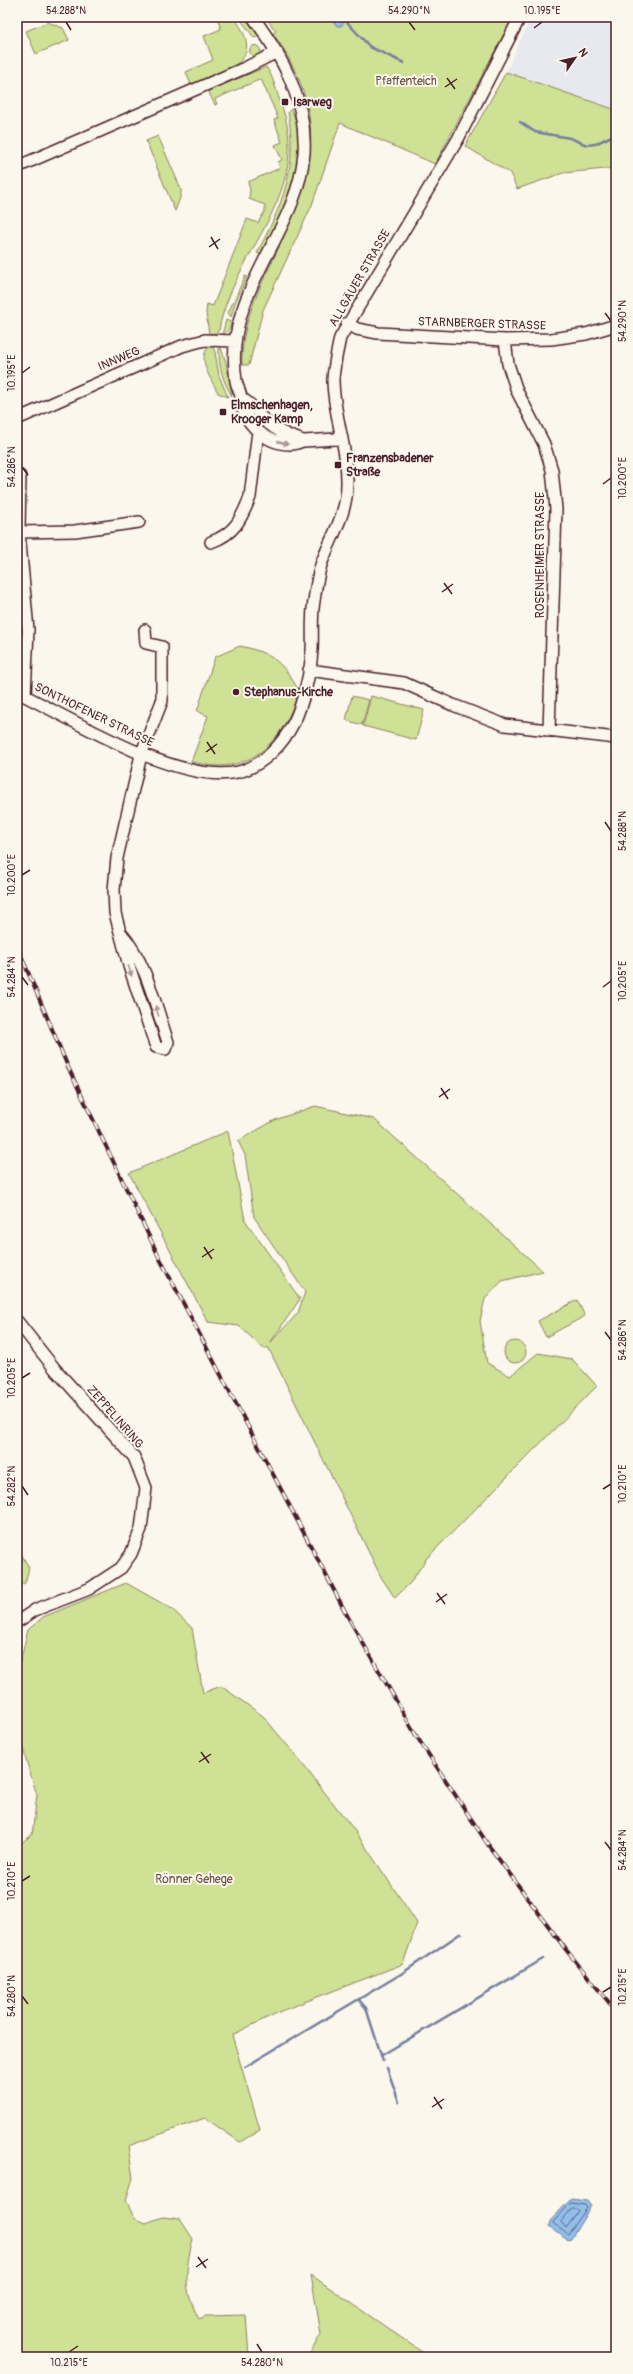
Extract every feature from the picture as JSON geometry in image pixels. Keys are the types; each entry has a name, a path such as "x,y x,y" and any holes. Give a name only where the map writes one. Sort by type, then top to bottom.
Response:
{"street":[{"path":"253,17 277,52 290,76 301,112 304,138 302,168 293,202 249,296 241,316 235,341 236,380 241,398 240,406 244,414 258,432 283,443 293,444 342,438"},
{"name":"ALLGÄUER STRASSE","path":"309,670 312,653 313,603 317,584 323,558 340,525 346,500 347,469 333,380 335,356 347,323 458,139 520,17"},
{"path":"17,167 247,68 277,52"},
{"name":"STARNBERGER STRASSE","path":"347,323 357,329 378,332 505,340 551,339 586,334 616,325"},
{"name":"INNWEG","path":"17,419 182,346 205,340 235,341"},
{"name":"ROSENHEIMER STRASSE","path":"505,340 508,364 517,391 544,444 552,470 556,509 549,731"},
{"path":"241,398 249,402 262,418 277,430 303,442"},
{"path":"211,542 225,537 233,531 246,508 250,497 258,432"},
{"path":"20,476 19,532 28,630 21,695"},
{"path":"19,532 75,531 139,522"},
{"path":"121,933 132,946 141,962 168,1042 165,1049 156,1047 129,966 115,913 114,890 117,858 141,755 162,701 162,647 146,643 145,630"},
{"path":"309,670 404,683 453,705 504,725 616,738"},
{"name":"SONTHOFENER STRASSE","path":"21,695 141,755 209,772 237,772 255,765 269,755 283,741 294,721 309,670"},
{"name":"ZEPPELINRING","path":"17,1321 55,1370 134,1457 146,1488 139,1535 131,1554 121,1568 89,1589 36,1610 17,1622"}],"shaded area":[{"path":"531,17 616,17 616,110 506,72"}],"green space":[{"path":"217,17 234,17 243,33 247,45 245,55 238,63 229,69 191,85 186,72 213,60 204,36 221,29"},
{"path":"239,17 246,17 260,36 254,38"},
{"name":"Pfaffenteich","path":"265,17 513,17 435,164 340,123 312,205 263,310 249,365 242,365 244,338 250,313 286,232 297,203 306,175 310,148 310,121 304,93 292,64 273,33 276,31"},
{"path":"48,22 63,28 69,40 36,54 26,31"},
{"path":"255,45 259,47 261,51 259,55 255,57 251,55 249,51 251,47"},
{"path":"266,67 271,74 280,101 288,134 288,164 280,193 269,220 240,273 227,301 219,330 216,333 209,334 206,313 207,304 213,306 247,219 258,223 265,211 265,205 249,199 250,190 248,182 280,168 278,162 282,160 275,145 282,142 274,120 278,118 261,79 215,99 217,104 215,105 208,91"},
{"path":"506,72 616,110 616,168 563,173 517,189 510,173 465,146"},
{"path":"291,109 298,127 300,146 298,165 287,203 262,255 257,253 274,218 286,185 291,151 291,132 288,112"},
{"path":"158,136 181,189 181,195 175,211 146,141"},
{"path":"245,276 247,277 235,303 231,317 228,313"},
{"path":"226,320 231,322 230,327 222,335"},
{"path":"209,347 213,347 215,352 219,376 228,397 218,393 206,370 204,357 205,352"},
{"path":"221,348 226,362 232,396 226,385 220,367 219,349"},
{"path":"240,646 269,656 282,666 299,691 294,705 288,719 271,743 248,760 218,766 191,762 208,716 197,711 215,657"},
{"path":"352,696 369,700 362,725 346,720"},
{"path":"371,696 424,710 416,740 363,726"},
{"path":"315,1106 374,1119 543,1271 502,1281 485,1299 480,1321 487,1363 510,1376 538,1353 572,1359 597,1386 426,1559 411,1582 395,1598 381,1577 268,1347 265,1350 239,1326 208,1322 129,1173 228,1131 245,1220 300,1299 270,1343 298,1313 305,1292 254,1217 245,1155 238,1141 275,1120"},
{"path":"577,1300 585,1316 546,1337 538,1321"},
{"path":"515,1341 523,1344 526,1352 523,1360 515,1363 507,1360 504,1352 507,1344"},
{"path":"17,1546 29,1568 25,1583 17,1587"},
{"name":"Rönner Gehege","path":"126,1583 172,1609 192,1628 203,1693 221,1686 263,1716 355,1831 417,1923 403,1964 281,2011 232,2035 260,2130 240,2142 205,2118 128,2146 133,2178 126,2200 134,2218 146,2223 163,2217 180,2219 193,2239 188,2260 187,2280 190,2299 199,2319 206,2316 246,2315 249,2357 17,2357 17,1846 32,1835 37,1795 25,1756 17,1717 17,1675 28,1630 43,1617"},
{"path":"311,2275 430,2357 308,2357 321,2334"}],"water":[{"path":"329,17 348,17 341,26 337,26"},
{"path":"571,2199 587,2201 591,2206 571,2239 567,2240 549,2226 550,2221"}],"waterway":[{"path":"346,21 370,47 404,63"},
{"path":"520,122 535,132 570,138 587,145 595,144 616,134"},
{"path":"245,2067 401,1974 461,1933"},
{"path":"382,2055 543,1959"},
{"path":"359,2000 366,2008 383,2061"},
{"path":"387,2068 399,2102"}],"railway":[{"path":"17,946 68,1067 159,1257 348,1617 417,1737 489,1846 567,1951 616,2011"}],"place":[{"name":"Isarweg","path":"285,102"},
{"name":"Elmschenhagen, Krooger Kamp","path":"223,412"},
{"name":"Franzensbadener Straße","path":"338,465"},
{"name":"Stephanus-Kirche","path":"236,692"}]}
